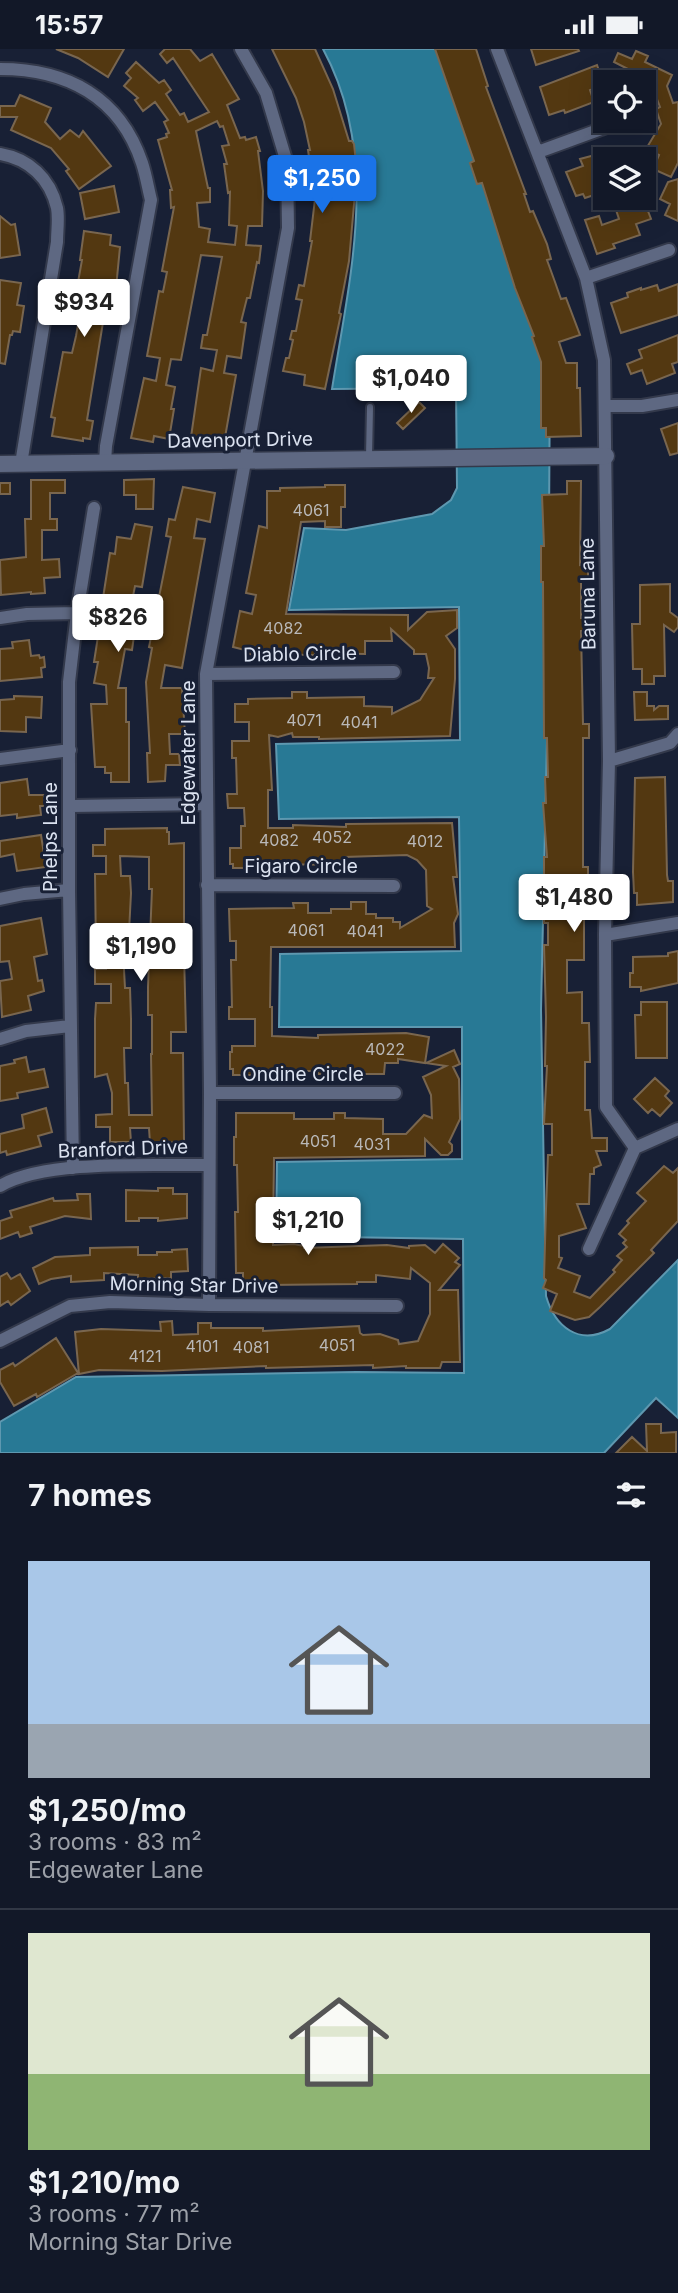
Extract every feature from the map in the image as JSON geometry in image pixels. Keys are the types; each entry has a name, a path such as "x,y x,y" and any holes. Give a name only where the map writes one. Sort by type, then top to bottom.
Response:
{"street":[{"name":"Edgewater Lane","path":"209,1305 206,674 288,228 287,163 266,93 241,49"},
{"name":"Baruna Lane","path":"497,49 586,278 604,360 609,761 605,935 606,1107 635,1148"},
{"path":"0,69 58,75 97,95 124,125 142,162 151,200 105,463"},
{"path":"538,152 593,132"},
{"path":"0,154 19,157 46,180 57,209 57,241 21,464"},
{"path":"586,278 669,250"},
{"path":"606,406 642,406 678,400"},
{"name":"Davenport Drive","path":"0,464 606,456"},
{"name":"Phelps Lane","path":"73,1168 69,682 94,508"},
{"path":"0,618 27,614 77,613"},
{"name":"Diablo Circle","path":"206,674 394,672"},
{"path":"609,761 670,743 678,734"},
{"path":"0,759 70,750"},
{"path":"71,806 207,804"},
{"name":"Figaro Circle","path":"207,885 394,886"},
{"path":"0,899 69,890"},
{"path":"605,935 678,923"},
{"path":"0,1039 26,1031 70,1026"},
{"name":"Ondine Circle","path":"210,1093 395,1093"},
{"path":"589,1249 635,1148 678,1129"},
{"name":"Branford Drive","path":"0,1186 39,1173 73,1168 209,1165"},
{"name":"Morning Star Drive","path":"0,1341 70,1306 110,1302 397,1306"}],"lane":[{"path":"369,459 370,407"}],"water":[{"path":"323,49 440,49 550,361 548,694 541,1010 546,1296 555,1317 570,1331 578,1334 599,1334 610,1329 678,1260 678,1418 656,1398 604,1453 0,1453 0,1422 76,1377 356,1372 464,1373 463,1239 276,1236 277,1162 462,1159 462,1027 279,1027 280,954 461,951 459,817 279,819 276,744 460,740 459,607 289,610 304,528 346,530 432,514 451,500 457,488 456,388 332,389 352,260 356,174 351,131 341,90"}],"building":[{"path":"56,49 124,49 108,77 78,58"},
{"path":"165,49 190,49 200,61 212,54 239,99 227,105 240,138 245,137 246,140 256,137 260,151 262,226 248,226 246,245 261,246 259,263 257,262 250,298 247,298 241,322 246,323 241,358 227,356 224,373 236,375 224,443 191,437 201,368 213,371 217,350 201,348 203,335 207,335 222,257 201,255 181,360 171,359 166,385 175,387 169,439 154,436 153,442 131,438 144,378 156,381 160,358 147,356 159,291 163,292 167,272 162,271 174,207 171,208 172,190 158,140 167,137 166,134 169,133 164,122 168,120 155,102 143,111 135,100 138,98 124,86 131,78 126,73 136,62 159,83 164,80 171,90 166,94 180,115 184,113 188,122 209,112 173,58 167,63 160,54","holes":["217,121 220,127 223,126 229,145 222,146 227,164 224,164 228,193 230,192 229,225 237,226 235,245 208,242 210,229 199,227 197,203 210,202 210,188 196,131"]},
{"path":"272,49 315,49 333,89 349,141 354,144 359,172 361,192 355,193 349,261 339,313 341,314 325,389 304,385 305,375 283,371 286,358 289,358 293,340 290,339 292,331 296,331 302,300 296,299 299,285 304,286 312,241 315,199 304,122 296,98"},
{"path":"435,49 476,49 488,86 486,87 526,194 530,212 533,211 547,244 551,259 547,260 561,299 566,298 580,335 559,342 566,363 577,363 581,436 546,437 546,428 541,428 541,362 532,337 534,336 515,288 482,183 477,184 470,163 474,161"},
{"path":"531,49 578,49 579,51 536,65"},
{"path":"636,51 648,56 645,62 672,75 667,86 673,103 678,102 678,163 671,177 656,170 659,155 656,154 656,147 647,147 661,124 656,109 660,107 656,97 656,70 628,70 614,62 618,53 632,59"},
{"path":"597,65 599,70 593,70 593,89 590,90 593,102 565,113 564,110 549,115 540,87"},
{"path":"20,95 51,108 45,122 60,139 70,130 79,137 83,131 111,166 79,189 66,171 69,169 51,148 11,130 17,117 0,117 0,106 15,106"},
{"path":"593,156 593,195 585,198 583,194 576,196 566,172 583,166 580,159"},
{"path":"678,179 678,221 665,215 670,204 660,199 668,182"},
{"path":"114,186 119,212 85,219 80,193"},
{"path":"616,210 648,210 651,219 636,224 640,235 613,244 615,248 597,254 585,220 599,216 602,225 619,219"},
{"path":"0,216 11,225 15,224 20,255 0,258"},
{"path":"84,231 111,235 110,245 120,247 116,288 95,284 92,302 106,304 87,420 93,421 90,439 83,438 83,441 52,436 55,418 51,417 63,352 72,353 80,314 69,312 72,298 75,299"},
{"path":"0,280 21,283 17,305 24,306 20,332 13,331 10,335 5,364 0,363"},
{"path":"678,284 678,315 621,333 611,303 628,297 627,293 641,288 657,285 659,291"},
{"path":"678,335 678,362 672,364 675,373 647,384 642,370 631,374 627,364 642,358 639,350"},
{"path":"419,402 425,408 403,429 397,423"},
{"path":"678,423 678,453 670,455 661,429"},
{"path":"154,479 153,509 136,509 136,495 124,495 124,480"},
{"path":"31,480 65,480 65,493 50,493 50,519 57,519 57,530 42,530 42,560 59,559 60,577 44,578 45,593 1,595 0,560 26,557 25,519 31,519"},
{"path":"567,481 581,481 580,565 588,564 588,579 581,579 581,618 587,618 587,631 581,631 583,724 589,724 589,738 583,738 583,867 588,867 584,905 584,960 567,960 567,993 582,992 582,1023 589,1023 590,1062 585,1062 585,1110 590,1110 592,1138 607,1138 607,1151 596,1151 601,1165 594,1168 594,1174 590,1174 589,1204 577,1204 586,1228 559,1236 559,1257 562,1258 558,1268 580,1276 574,1292 590,1298 615,1272 613,1270 622,1260 617,1256 627,1247 623,1243 626,1240 619,1234 646,1201 637,1193 664,1166 673,1173 678,1168 678,1221 651,1250 654,1253 600,1307 589,1317 575,1320 550,1311 557,1294 543,1288 546,1280 548,1155 552,1155 552,1124 544,1124 547,1066 544,945 548,945 548,923 544,923 544,857 547,857 543,803 546,803 545,777 548,777 547,738 544,738 542,495 567,494"},
{"path":"0,483 10,483 10,494 0,494"},
{"path":"345,485 341,527 325,527 325,521 301,522 286,614 408,615 408,630 427,612 457,610 457,628 446,636 455,649 450,736 319,739 293,737 292,733 278,737 269,735 272,790 268,790 268,828 293,828 293,825 346,827 346,824 452,823 457,877 453,877 458,914 454,923 455,947 271,947 272,1036 318,1038 318,1035 406,1033 429,1037 425,1063 398,1059 398,1063 385,1063 384,1074 285,1071 285,1075 233,1075 233,1069 230,1069 232,1046 255,1046 255,1019 229,1019 229,1007 232,1007 231,960 236,960 236,941 230,941 229,909 294,908 293,903 308,903 308,913 331,913 331,909 351,909 351,902 366,902 366,914 376,914 376,918 393,918 393,922 400,922 400,928 432,909 427,906 426,870 417,860 407,855 344,857 344,865 244,864 244,868 233,868 233,864 230,864 230,848 241,848 241,826 245,826 244,808 228,808 227,794 237,794 236,758 232,758 232,741 249,741 249,722 235,722 235,704 248,704 248,699 292,698 292,692 307,692 307,698 364,697 364,706 392,707 392,714 420,700 434,678 428,678 426,654 414,654 414,650 391,629 392,641 365,641 365,654 261,656 244,653 245,650 233,647 240,611 252,614 256,595 246,593 259,526 267,528 267,491"},
{"path":"183,487 215,493 210,522 197,519 194,538 205,539 182,668 165,665 161,688 182,688 185,734 169,734 170,754 179,754 180,765 166,765 165,781 148,782 147,753 150,753 146,682 152,648 149,647 171,537 166,536 169,519 175,520"},
{"path":"135,524 152,527 142,587 135,586 132,601 130,600 127,621 136,622 132,650 125,649 118,688 126,688 129,782 111,782 111,773 105,773 105,767 95,767 91,704 107,704 106,685 94,683 98,662 94,662 101,617 112,618 116,600 103,598 110,553 115,554 117,537 131,539"},
{"path":"670,584 670,612 678,618 678,627 674,632 664,625 665,676 654,676 654,684 642,684 642,669 633,669 632,624 640,624 640,585"},
{"path":"29,640 31,656 44,657 42,677 0,681 0,649 13,648 12,642"},
{"path":"634,692 647,692 647,706 654,706 654,710 659,706 668,706 668,719 635,720"},
{"path":"14,696 42,697 41,718 26,717 26,732 0,731 0,700 14,699"},
{"path":"665,777 667,875 668,881 673,881 673,902 637,905 633,872 635,778"},
{"path":"27,779 29,795 44,795 45,806 40,806 41,815 17,818 17,814 0,816 0,783"},
{"path":"167,828 169,844 184,843 184,935 167,935 167,954 184,954 186,1032 171,1032 171,1053 183,1053 184,1142 150,1143 149,1128 130,1128 131,1142 110,1142 110,1127 96,1127 96,1115 112,1114 112,1093 107,1074 95,1077 96,1003 111,1003 111,984 95,984 95,969 106,969 106,951 96,951 95,874 106,874 106,856 93,856 93,845 105,845 105,829","holes":["120,856 149,857 149,889 152,889 148,1015 152,1015 152,1115 129,1115 124,1048 131,1048 130,988 125,988 123,951 128,951 131,893 130,876 121,876"]},
{"path":"41,835 46,867 17,871 14,854 0,857 0,841"},
{"path":"41,918 47,954 34,957 38,981 42,980 44,991 28,996 31,1010 2,1017 0,981 12,979 9,961 0,962 0,926"},
{"path":"678,951 678,983 641,991 641,987 630,987 633,957 668,956 668,953"},
{"path":"641,1002 667,1002 667,1058 636,1058 635,1015 641,1015"},
{"path":"454,1050 460,1064 453,1067 459,1079 460,1119 449,1142 452,1151 448,1155 441,1155 425,1139 425,1156 274,1158 273,1245 294,1244 304,1248 387,1245 409,1248 425,1245 435,1253 443,1244 459,1258 455,1262 460,1265 439,1290 458,1290 460,1362 442,1362 440,1368 373,1368 373,1365 266,1366 162,1371 99,1370 79,1374 75,1332 101,1329 161,1331 160,1322 172,1321 173,1335 198,1334 198,1323 211,1323 211,1328 263,1328 263,1331 359,1326 363,1335 380,1334 398,1340 399,1344 418,1341 430,1314 430,1283 411,1268 410,1279 376,1275 376,1282 357,1284 267,1285 267,1288 243,1288 243,1273 236,1273 236,1113 294,1113 294,1119 334,1119 334,1113 345,1113 345,1118 383,1119 383,1134 406,1134 424,1115 432,1118 431,1095 423,1077 446,1066 426,1063"},
{"path":"26,1057 29,1072 44,1069 48,1087 17,1093 18,1098 0,1101 0,1066"},
{"path":"655,1078 669,1091 665,1096 672,1103 660,1116 652,1109 648,1113 634,1099"},
{"path":"46,1108 52,1132 38,1136 41,1146 7,1155 6,1151 0,1153 0,1134 24,1128 22,1115"},
{"path":"158,1188 173,1188 173,1194 187,1194 187,1218 158,1221 158,1218 139,1218 139,1221 126,1221 126,1190 158,1191"},
{"path":"77,1194 90,1194 91,1219 65,1216 30,1227 32,1233 20,1237 18,1232 0,1239 0,1221 12,1217 10,1211 53,1198 54,1201 78,1200"},
{"path":"138,1247 138,1255 157,1255 157,1252 187,1249 188,1271 171,1272 171,1278 138,1279 138,1275 104,1273 104,1280 71,1282 71,1276 39,1284 33,1268 55,1257 90,1255 90,1248"},
{"path":"7,1273 11,1279 20,1274 30,1291 11,1305 8,1301 0,1306 0,1277"},
{"path":"56,1338 78,1373 37,1397 36,1394 14,1406 0,1382 0,1370 13,1363 15,1366"},
{"path":"646,1424 661,1424 661,1433 676,1432 676,1453 616,1453 632,1437 647,1451"}]}
